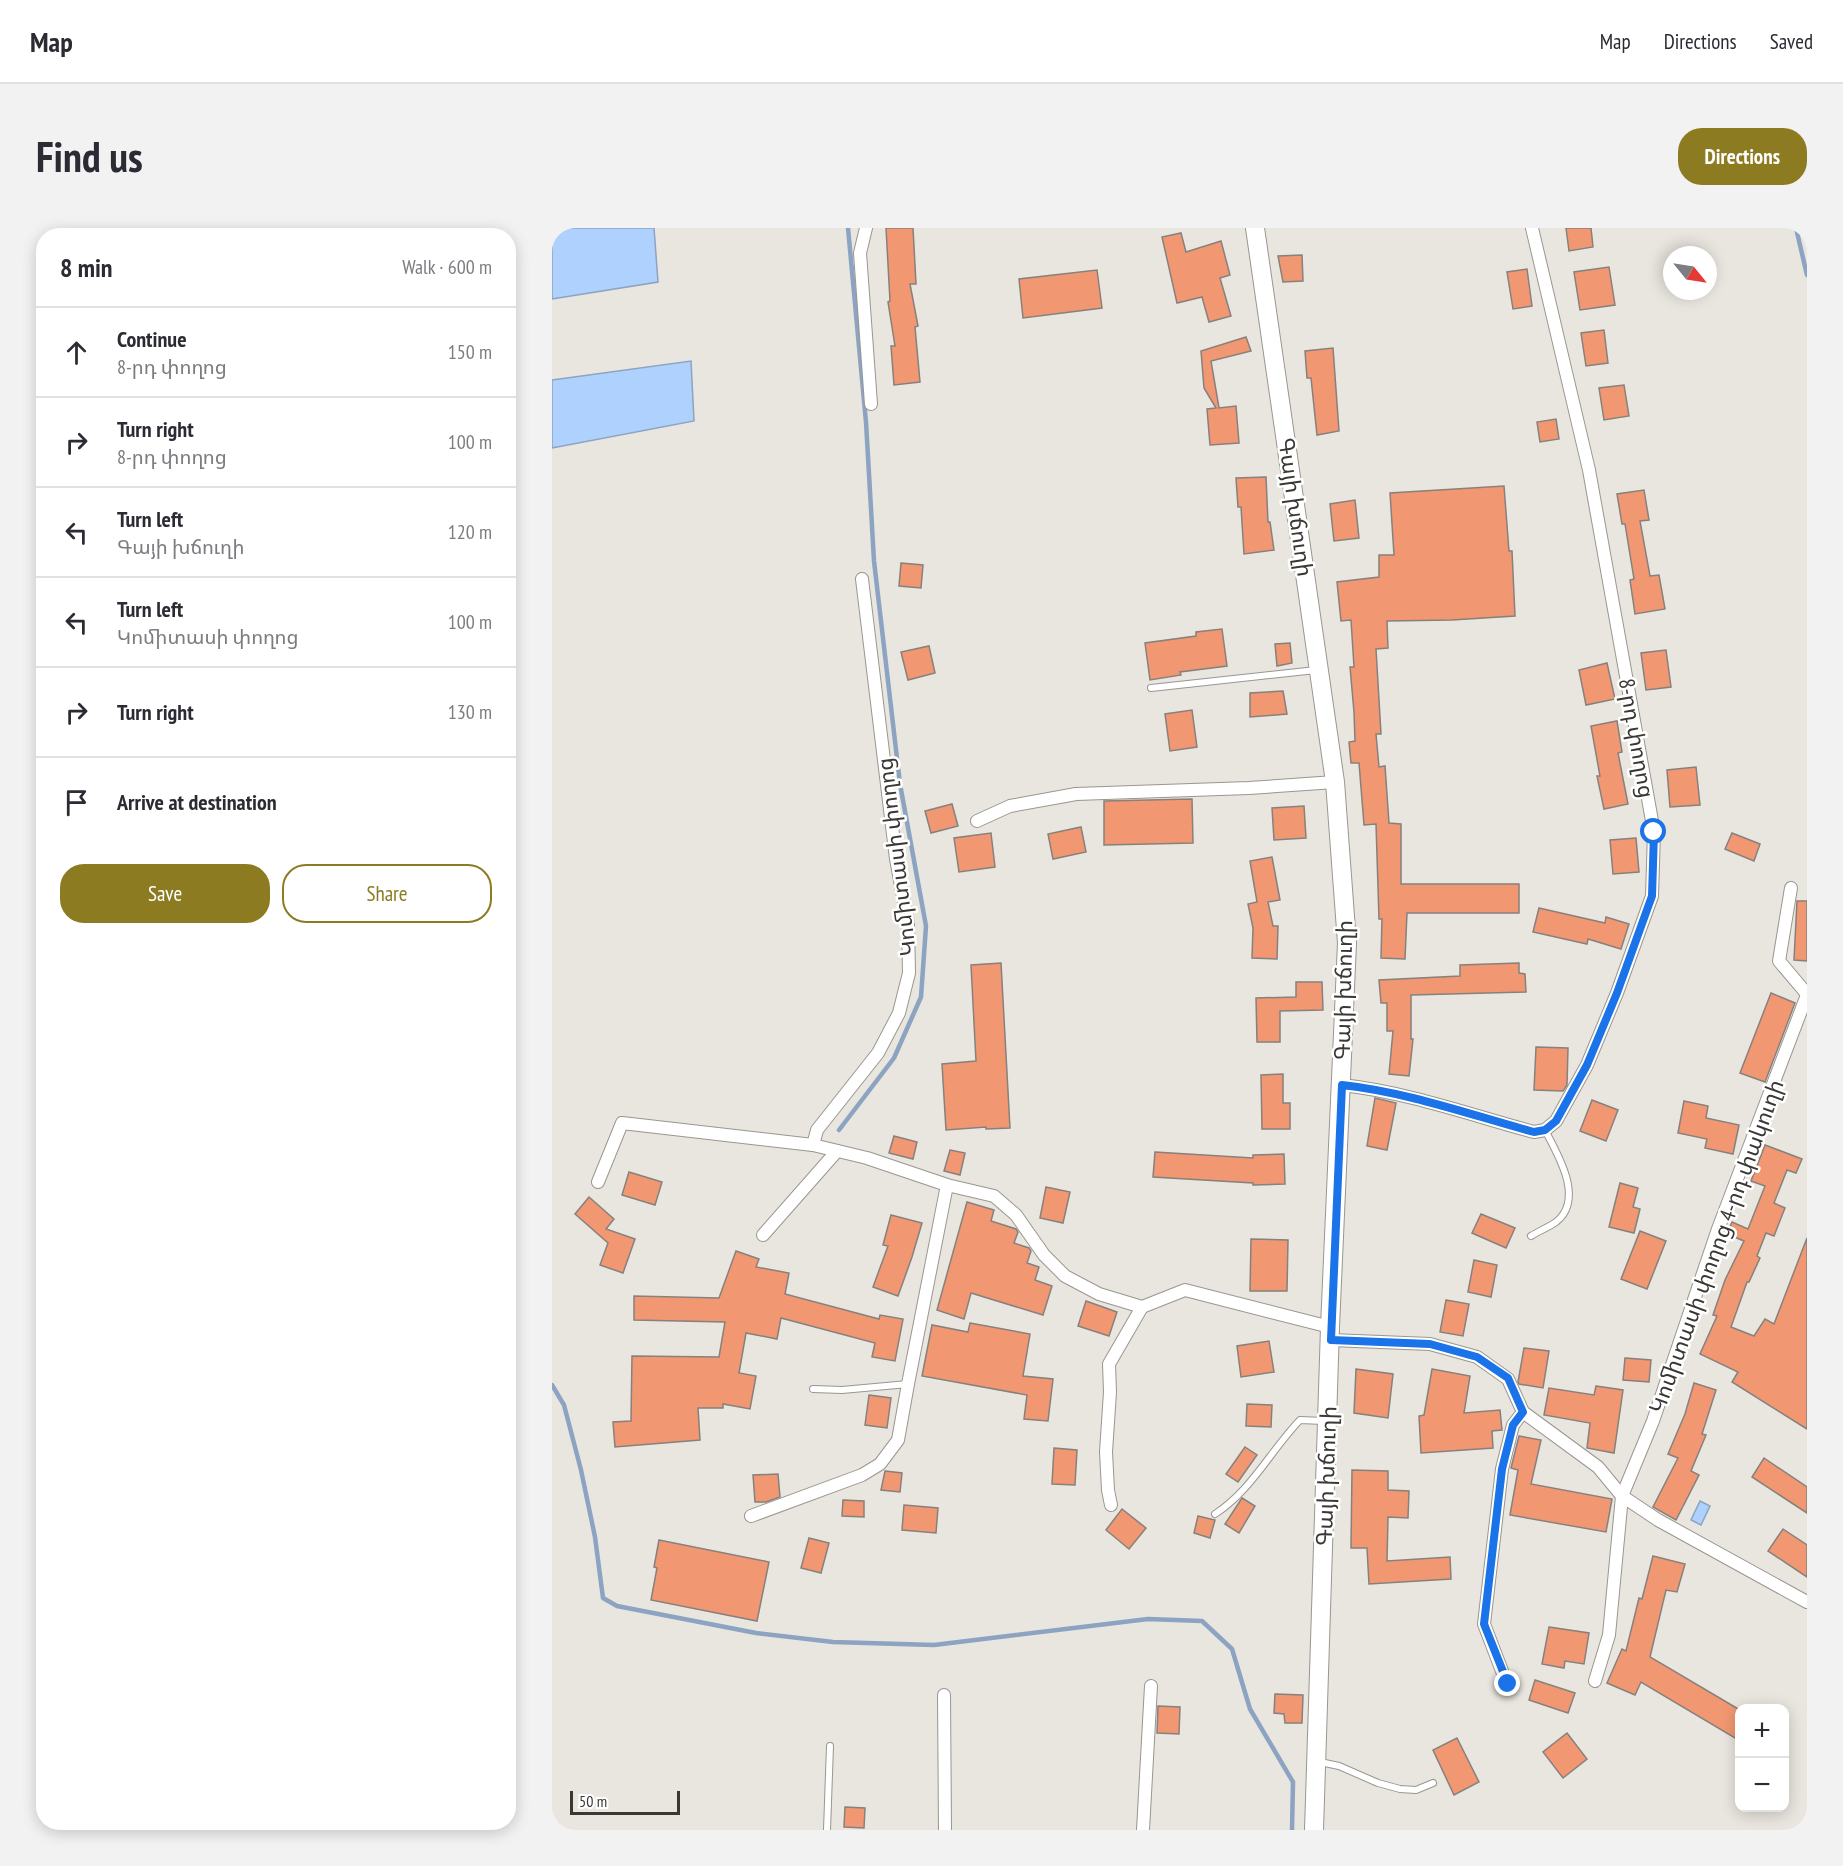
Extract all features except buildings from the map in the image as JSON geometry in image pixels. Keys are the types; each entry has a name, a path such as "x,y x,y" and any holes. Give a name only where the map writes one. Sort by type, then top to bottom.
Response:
{"main road":[{"name":"Գայի խճուղի","path":"1255,228 1335,782 1347,943 1330,1333 1314,1830"}],"street":[{"path":"866,228 860,253 871,404"},
{"name":"8-րդ փողոց","path":"1532,228 1589,470 1654,832 1652,896 1633,950 1587,1065 1556,1121 1545,1130"},
{"name":"Կոմիտասի փողոց","path":"813,1145 817,1131 878,1053 899,1013 909,973 908,923 896,860 862,579"},
{"path":"977,821 1010,806 1076,794 1249,788 1335,782"},
{"name":"Կոմիտասի փողոց 4-րդ փակուղի","path":"1594,1681 1609,1635 1622,1496 1653,1421 1718,1229 1807,995 1779,961 1791,888"},
{"path":"1342,1085 1366,1087 1399,1095 1534,1132 1545,1130"},
{"path":"598,1182 622,1123 813,1145 867,1158 947,1185 994,1196 1016,1215 1044,1254 1065,1276 1099,1294 1142,1307"},
{"path":"763,1235 837,1151"},
{"path":"751,1516 862,1475 880,1464 898,1440 947,1185"},
{"path":"1111,1505 1106,1452 1110,1392 1109,1364 1142,1307 1185,1290 1330,1333 1430,1344 1477,1357 1508,1378 1523,1412 1598,1467 1622,1496 1658,1520 1807,1602"},
{"path":"1508,1684 1484,1624 1502,1469 1513,1425 1523,1412"},
{"path":"1143,1830 1152,1686"},
{"path":"944,1695 945,1830"}],"lane":[{"path":"1151,688 1320,669"},
{"path":"1531,1236 1557,1221 1567,1209 1569,1191 1562,1166 1545,1130"},
{"path":"813,1389 842,1390 908,1384"},
{"path":"1215,1514 1229,1506 1300,1420 1328,1421"},
{"path":"827,1830 830,1746"},
{"path":"1316,1761 1339,1766 1378,1783 1400,1789 1416,1790 1433,1783"}],"water":[{"path":"552,228 654,228 658,282 552,299"},
{"path":"691,361 694,421 552,448 552,380"},
{"path":"1700,1501 1710,1506 1701,1525 1691,1520"}],"waterway":[{"path":"839,1130 894,1058 921,997 926,926 900,784 874,561 866,422 848,228"},
{"path":"1796,228 1807,275"},
{"path":"552,1385 564,1405 581,1470 595,1537 603,1598 617,1606 756,1633 833,1642 934,1645 1148,1619 1202,1621 1232,1649 1250,1709 1293,1782 1292,1830"}],"route":[{"path":"1508,1684 1484,1624 1502,1469 1513,1425 1523,1412 1508,1378 1477,1357 1430,1344 1331,1340 1342,1085 1366,1087 1399,1095 1534,1132 1545,1130 1556,1121 1587,1065 1617,993 1652,896 1654,832"}]}
